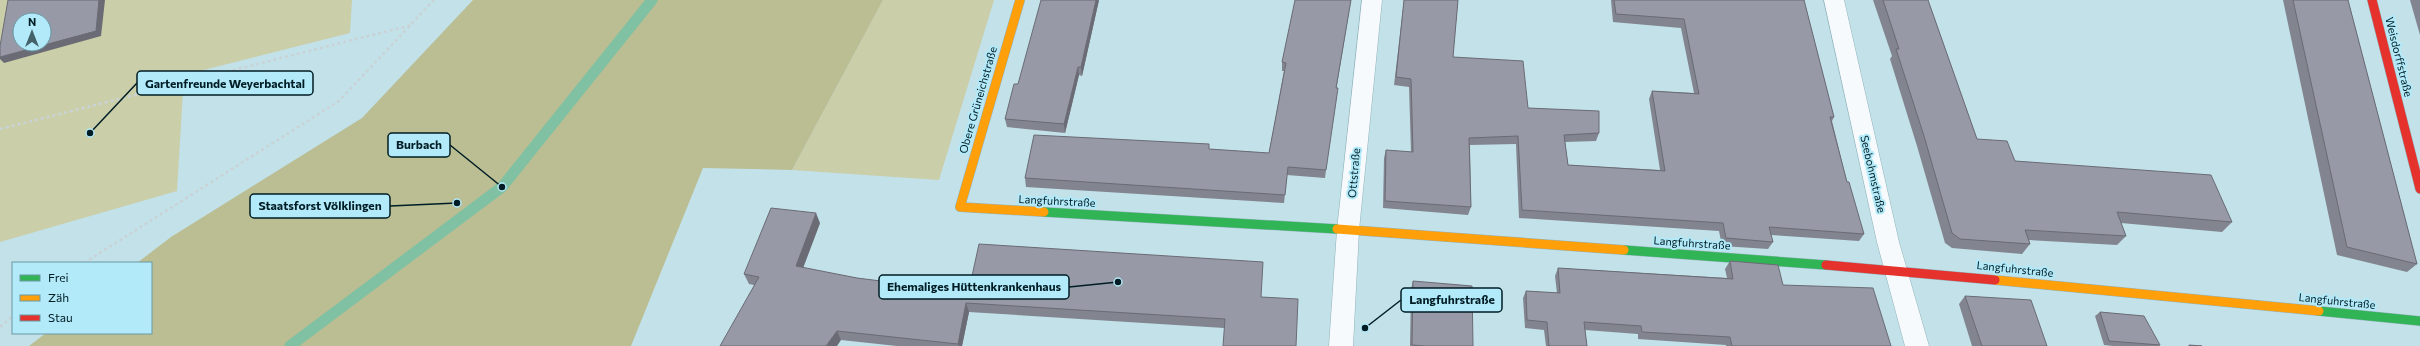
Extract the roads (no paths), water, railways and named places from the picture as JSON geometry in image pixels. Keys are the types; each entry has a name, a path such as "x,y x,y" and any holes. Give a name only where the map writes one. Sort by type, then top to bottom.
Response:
{"street":[{"name":"Obere Grüneichstraße","path":"960,207 1020,0"},
{"name":"Ottstraße","path":"1341,346 1348,230 1372,0"},
{"name":"Seebohmstraße","path":"1834,0 1896,270 1917,346"},
{"name":"Weisdorffstraße","path":"2372,0 2420,189"},
{"name":"Langfuhrstraße","path":"960,207 1348,230 1896,270 2420,321"}],"waterway":[{"path":"290,346 502,187 652,0"}],"place":[{"name":"Gartenfreunde Weyerbachtal","path":"90,133"},
{"name":"Burbach","path":"502,187"},
{"name":"Staatsforst Völklingen","path":"457,203"},
{"name":"Ehemaliges Hüttenkrankenhaus","path":"1118,282"},
{"name":"Langfuhrstraße","path":"1365,328"}]}
